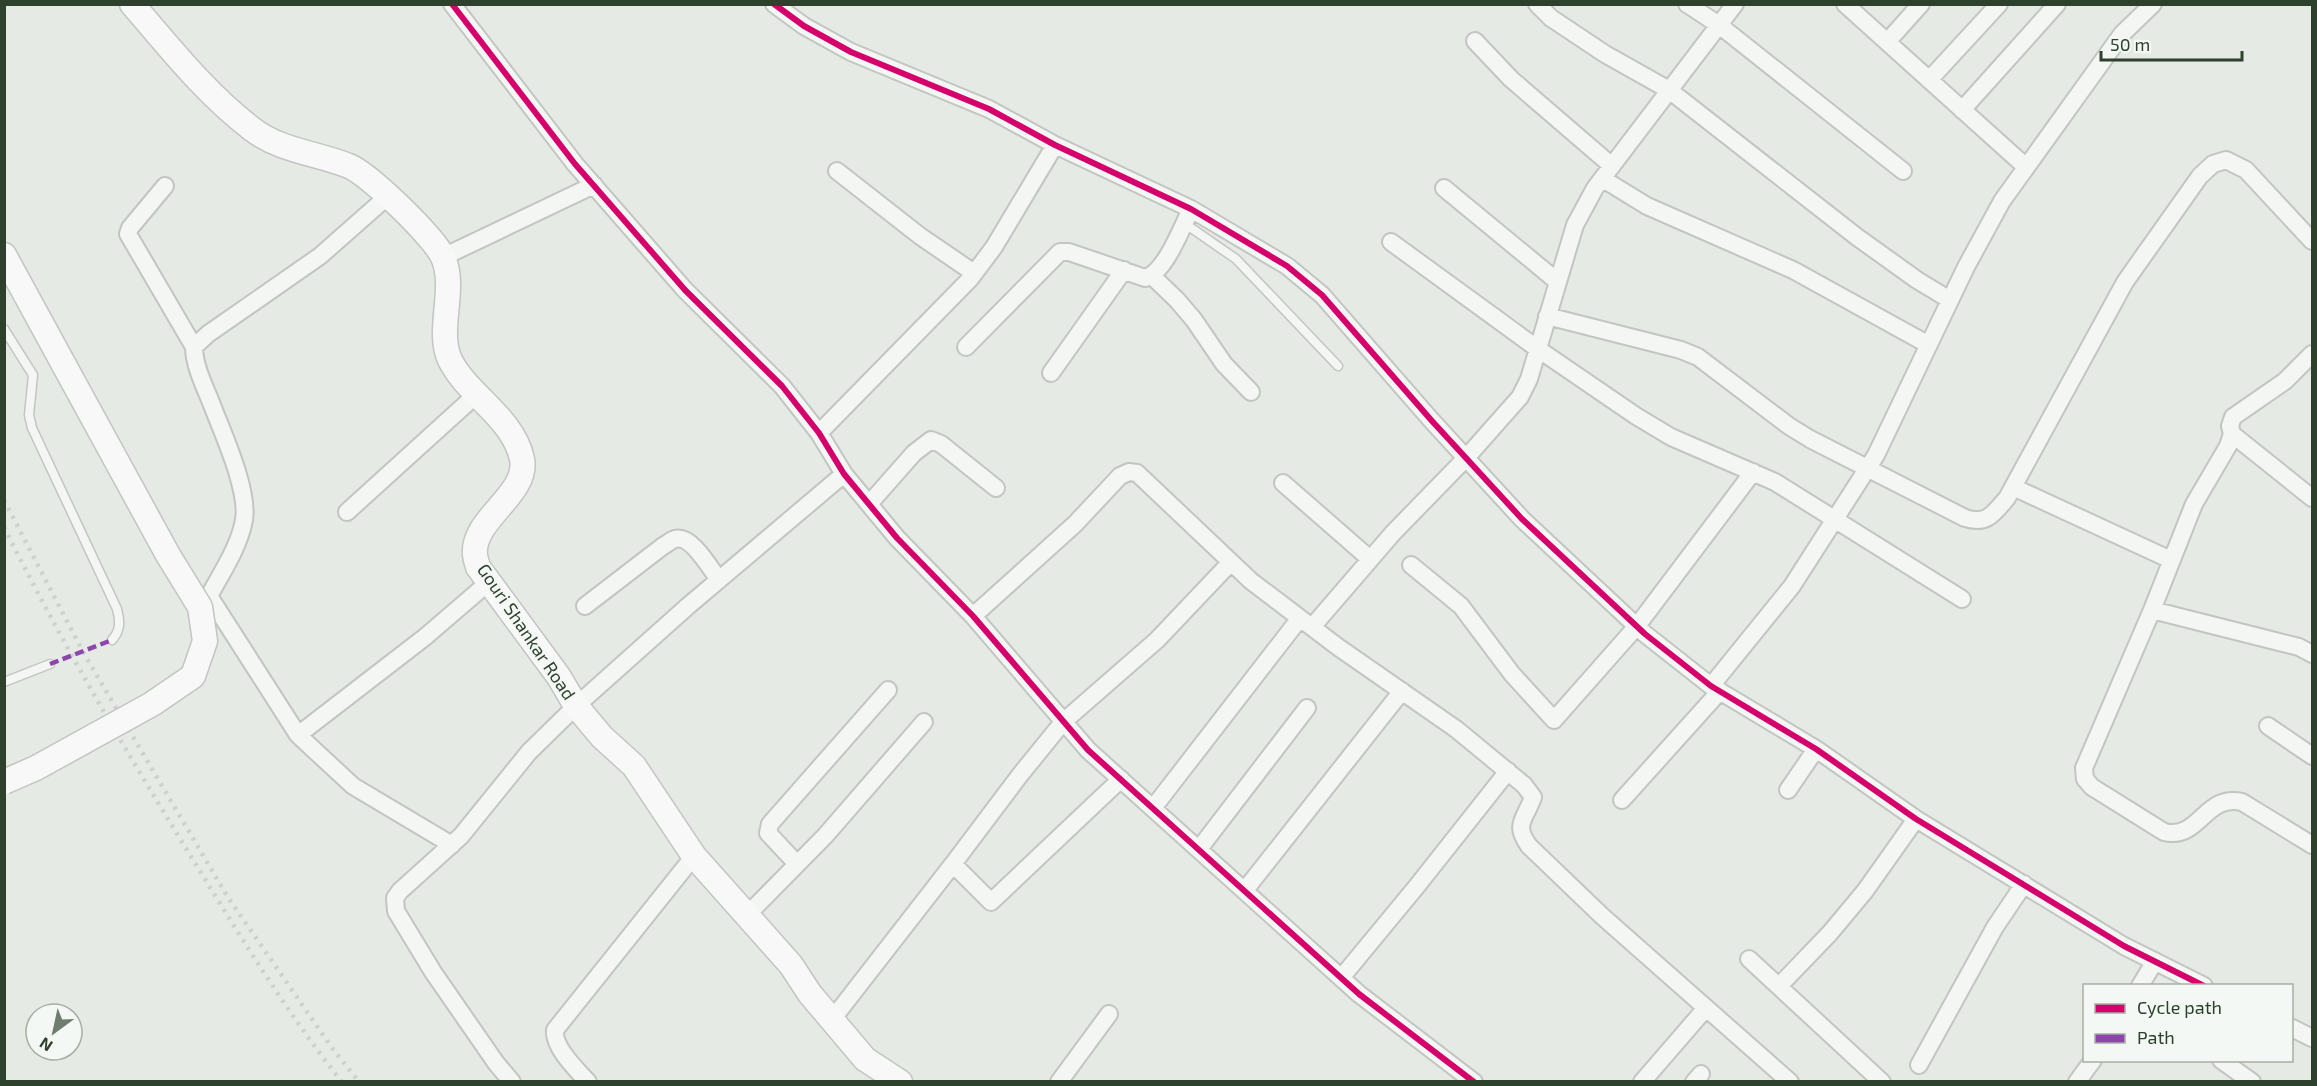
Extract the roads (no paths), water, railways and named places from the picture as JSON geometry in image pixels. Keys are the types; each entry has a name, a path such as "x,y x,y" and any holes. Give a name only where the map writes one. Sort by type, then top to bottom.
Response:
{"street":[{"name":"Gouri Shankar Road","path":"132,4 207,90 253,130 279,145 326,157 353,167 388,196 435,244 443,257 448,284 445,343 450,358 460,375 503,423 518,445 522,461 519,480 481,531 475,552 478,567 559,677 576,705 602,737 634,766 694,856 790,965 831,1021 865,1059 892,1080"},
{"path":"452,4 594,185 685,290 782,387 819,433 844,474 897,538 973,616 1088,750 1359,994 1474,1082"},
{"path":"774,4 804,26 851,52 989,109 1188,216 1287,266 1322,295 1522,519 1637,626 1716,689 1816,749 1916,819 2124,946 2200,984"},
{"path":"1537,4 1551,18 1605,54 1669,90 1857,237 1917,280 1950,300"},
{"path":"1687,4 1719,25 1903,171"},
{"path":"1154,808 1306,622 1370,559 1466,458 1520,397 1530,379 1575,225 1607,172 1735,4"},
{"path":"1845,4 2026,167"},
{"path":"1887,42 1921,4"},
{"path":"1929,80 1999,4"},
{"path":"1962,110 2056,4"},
{"path":"1622,800 1716,689 1792,586 1876,455 1950,300 2002,201 2122,34 2144,7"},
{"path":"1474,41 1607,172 1647,206 1793,270 1929,345"},
{"path":"819,433 923,329 974,273 994,247 1055,145"},
{"path":"1547,316 1681,350 1698,357 1789,426 1810,439 1977,522 1994,513 2007,498 2126,282 2200,176 2213,164 2226,160 2246,170 2313,241"},
{"path":"837,171 920,236 974,273"},
{"path":"443,257 594,185"},
{"path":"165,186 130,228 128,234 194,347 194,355 229,448 244,504 244,519 237,543 209,596 298,735 353,786 452,844"},
{"path":"1444,189 1558,282"},
{"path":"194,347 208,334 320,256 388,196"},
{"path":"966,347 1060,252 1069,252 1145,278 1152,276 1166,258 1188,216"},
{"path":"1391,242 1538,349 1636,416 1671,437 1775,482 1962,599"},
{"path":"4,255 168,555 200,607 205,641 192,676 152,704 36,768 4,782"},
{"path":"1051,373 1124,270"},
{"path":"1152,276 1177,300 1194,320 1224,364 1251,392"},
{"path":"2313,354 2285,381 2233,417 2230,426 2232,435 2228,446 2194,504 2152,610 2084,768 2085,779 2091,787 2164,832 2176,835 2184,832 2220,802 2232,800 2242,802 2313,845"},
{"path":"347,512 477,394"},
{"path":"2232,435 2313,498"},
{"path":"869,504 914,453 931,440 941,444 996,488"},
{"path":"973,616 1068,530 1111,484 1129,472 1137,473 1147,479 1251,581 1456,729 1524,785 1533,797 1521,824 1521,835 1529,846 1602,916 1790,1082"},
{"path":"1411,565 1461,606 1512,674 1554,720 1637,626 1753,472"},
{"path":"512,1082 496,1063 440,981 396,911 395,898 462,836 529,752 576,705 718,580 844,474"},
{"path":"1283,483 1370,559"},
{"path":"2013,487 2171,560"},
{"path":"585,606 676,538 684,539 694,546 718,580"},
{"path":"831,1021 1063,722 1157,640 1231,562"},
{"path":"298,735 425,637 489,582"},
{"path":"2152,610 2299,647 2313,654"},
{"path":"797,864 772,840 768,833 770,824 888,690"},
{"path":"1245,890 1402,691"},
{"path":"1199,849 1307,708"},
{"path":"747,915 825,836 924,722"},
{"path":"2268,726 2313,756"},
{"path":"1788,790 1816,749"},
{"path":"1341,978 1508,771"},
{"path":"953,864 991,902 1121,779"},
{"path":"1780,985 1830,933 1865,891 1916,819"},
{"path":"588,1082 560,1047 555,1030 694,856"},
{"path":"1919,1065 1995,927 2024,884"},
{"path":"1749,959 1780,985 1882,1082"},
{"path":"2141,984 2155,961"},
{"path":"1642,1082 1706,1008"},
{"path":"1059,1082 1109,1014"},
{"path":"2293,1028 2313,1038"},
{"path":"2083,1080 2091,1062"},
{"path":"2224,1062 2252,1082"}],"lane":[{"path":"1188,216 1236,259 1338,366"},
{"path":"4,329 33,375 29,415 32,428 117,609 120,619 119,629 112,640"},
{"path":"4,682 50,664"}],"railway":[{"path":"4,500 83,652 227,896 332,1048 359,1082"},
{"path":"4,527 70,652 165,815 263,971 301,1028 342,1082"}]}
